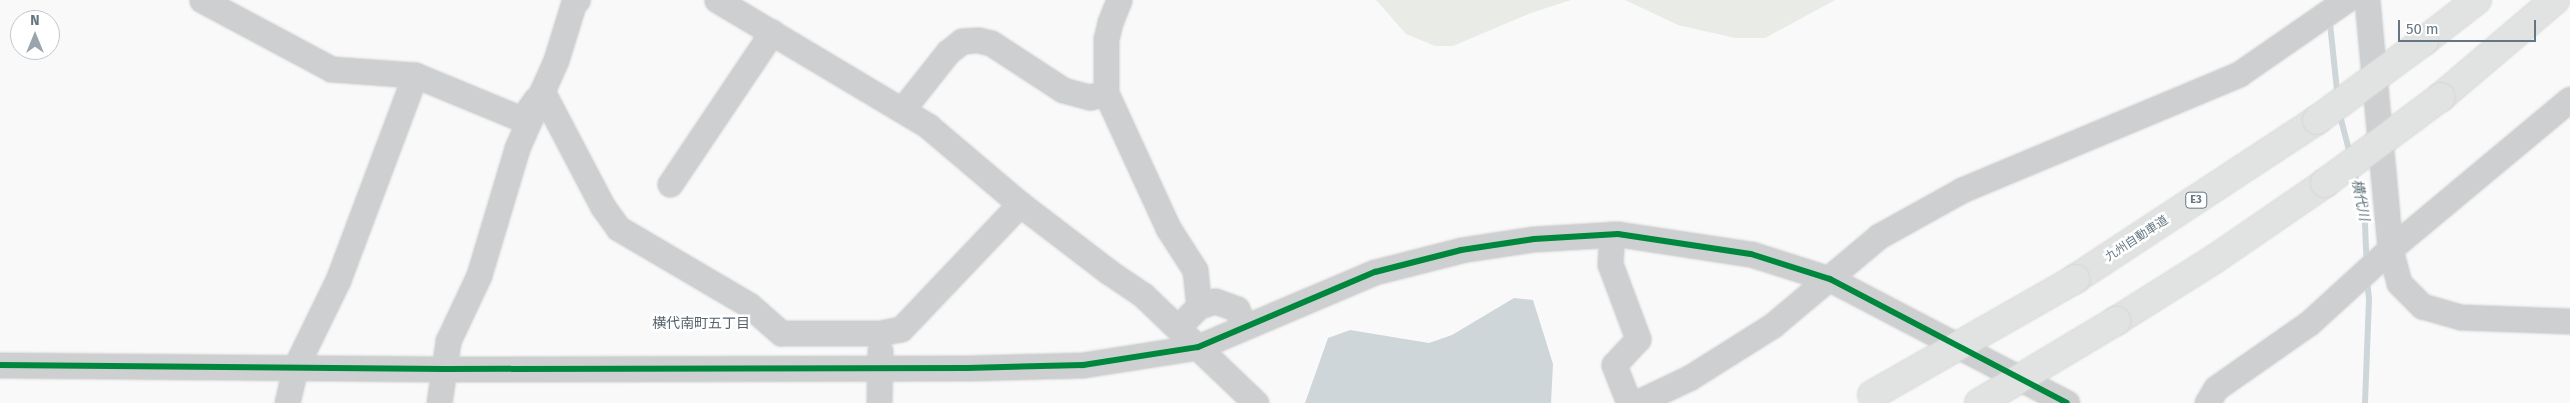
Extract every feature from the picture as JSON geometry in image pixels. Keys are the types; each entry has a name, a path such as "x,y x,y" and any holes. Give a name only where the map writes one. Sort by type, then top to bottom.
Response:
{"highway":[{"name":"九州自動車道","path":"1864,399 2075,279 2317,120 2424,42 2477,0"},
{"path":"1978,403 2116,321 2216,258 2325,183 2441,97 2555,0"}],"street":[{"path":"202,0 331,68 415,75 522,119 542,91"},
{"path":"439,403 448,341 479,274 517,148 556,60 574,2 577,0"},
{"path":"717,0 928,126 1020,204 1109,272 1143,295 1256,403"},
{"path":"1120,0 1110,22 1106,39 1106,93 1168,228 1196,270 1199,306"},
{"path":"1636,403 1689,378 1773,325 1879,236 1962,190 2238,74 2346,0"},
{"path":"2366,0 2390,249 2399,283 2422,306 2461,317 2570,321"},
{"path":"670,184 772,32"},
{"path":"902,110 948,52 962,41 978,40 991,43 1063,90 1090,98 1106,93"},
{"path":"287,403 295,368 338,280 415,75"},
{"path":"542,91 602,207 618,228 749,305 781,333 880,333 901,329 1020,204"},
{"path":"2207,403 2216,388 2309,323 2390,249 2570,99"},
{"path":"1612,234 1610,264 1638,339 1614,365 1629,403"},
{"path":"0,365 445,370 1083,365 1198,347 1375,272 1460,250 1534,239 1612,234 1751,254 1830,279 2067,403"},
{"path":"1178,328 1199,306 1215,301 1237,309 1244,327"},
{"path":"879,403 880,333"}],"shaded area":[{"path":"1376,0 1571,0 1531,13 1453,46 1435,46 1406,34"},
{"path":"1625,0 1835,0 1765,38 1735,38 1678,25"},
{"path":"1514,298 1533,300 1553,364 1551,403 1305,403 1328,338 1350,330 1429,343 1452,335"}],"waterway":[{"name":"横代川","path":"2330,19 2338,95"},
{"name":"横代川","path":"2340,114 2351,156"},
{"name":"横代川","path":"2354,169 2365,212 2367,261"},
{"name":"横代川","path":"2365,403 2369,299 2367,281"}],"cycle path":[{"path":"0,365 445,369 967,368 1083,365 1198,347 1375,272 1461,250 1534,239 1618,234 1751,254 1830,279 2067,403"}],"district":[{"name":"横代南町五丁目","path":"701,324"}]}
